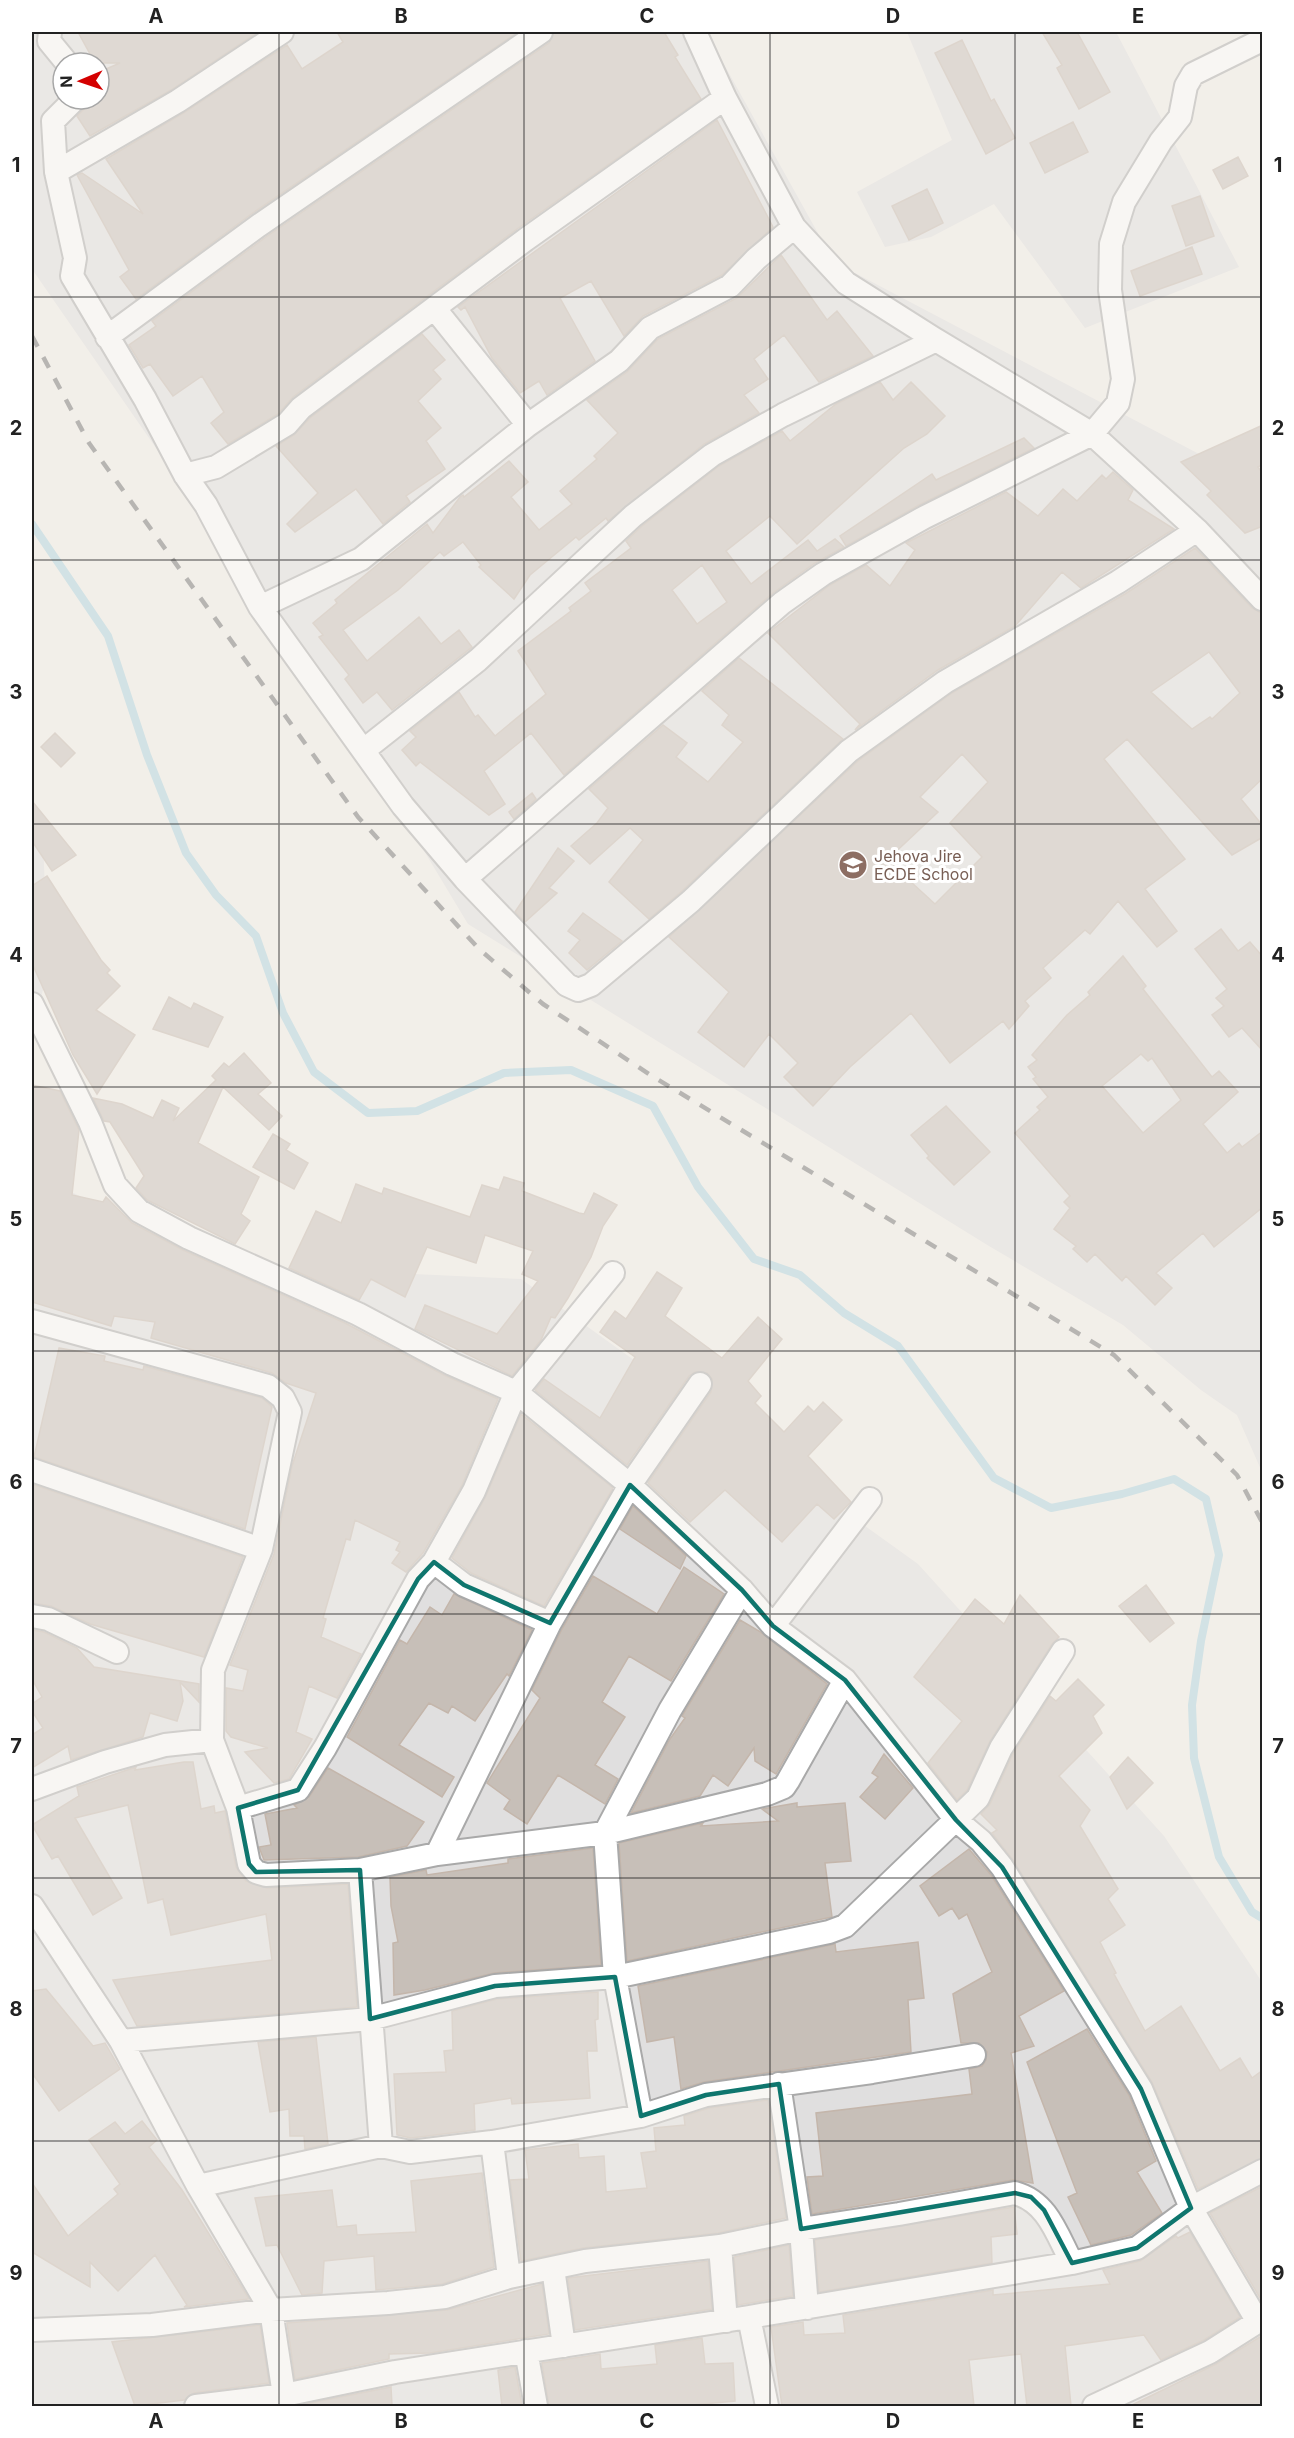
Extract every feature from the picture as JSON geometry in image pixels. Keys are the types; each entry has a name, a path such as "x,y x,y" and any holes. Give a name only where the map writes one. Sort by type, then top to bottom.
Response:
{"street":[{"path":"51,32 48,41 56,51"},
{"path":"56,172 178,101 282,32"},
{"path":"107,337 258,226 541,32"},
{"path":"696,32 725,98 794,227 846,283 1092,434 1197,530 1263,600"},
{"path":"465,879 782,603 823,574 925,516 1092,434 1118,403 1123,379 1110,290 1111,244 1124,202 1161,141 1180,117 1186,86 1193,74 1263,40"},
{"path":"185,475 216,467 286,424 301,408 525,240 725,98"},
{"path":"63,111 53,121 56,172 75,258 72,276 145,399 185,475 206,505 260,607 403,806 465,879 567,985 578,990 591,985 691,901 849,751 945,682 1118,582 1197,530"},
{"path":"260,607 361,559 528,425 619,361 650,328 730,286 756,259 794,227"},
{"path":"435,309 528,425"},
{"path":"364,750 478,660 633,516 712,455 783,415 936,340"},
{"path":"32,1004 90,1122 115,1185 140,1211 189,1238 358,1314 452,1364 516,1392 630,1485 742,1590 773,1626 845,1680 956,1820 981,1841 1002,1867 1141,2089 1191,2208 1260,2320 1210,2352 1094,2406"},
{"path":"238,1809 298,1790 325,1748 418,1578 434,1562 474,1491 516,1392 613,1273"},
{"path":"32,1321 268,1386 283,1398 290,1412 261,1549 213,1670 212,1740 238,1809 249,1864 256,1872 266,1875 360,1870 437,1854 605,1833 767,1794 784,1786 845,1680"},
{"path":"437,1854 550,1623 630,1485 700,1384"},
{"path":"32,1470 261,1549"},
{"path":"773,1626 870,1499"},
{"path":"434,1562 472,1589 550,1623"},
{"path":"641,2116 615,1977 605,1833 704,1650 742,1590"},
{"path":"32,1616 48,1619 117,1652"},
{"path":"121,2041 370,2019 495,1986 615,1977 829,1932 845,1926 978,1798 1001,1748 1063,1651"},
{"path":"32,1789 105,1762 165,1745 212,1740"},
{"path":"360,1870 381,2146"},
{"path":"32,1906 121,2041 198,2187 271,2310 284,2395"},
{"path":"198,2187 381,2146 410,2152 492,2142 641,2116 706,2095 974,2055"},
{"path":"779,2084 801,2229 807,2308"},
{"path":"492,2142 509,2277"},
{"path":"196,2406 284,2395 395,2372 807,2308 1072,2263 1137,2248 1191,2208 1263,2171"},
{"path":"32,2330 153,2325 271,2310 387,2304 445,2296 509,2277 585,2261 720,2246 801,2229 1015,2193 1031,2197 1044,2210 1072,2263"},
{"path":"720,2246 726,2321"},
{"path":"553,2268 564,2346"},
{"path":"749,2317 767,2406"},
{"path":"526,2351 536,2406"}],"highlighted area":[{"path":"630,1485 742,1590 773,1626 845,1680 956,1820 1002,1867 1141,2089 1191,2208 1137,2248 1072,2263 1044,2210 1031,2197 1015,2193 801,2229 779,2084 706,2095 641,2116 615,1977 495,1986 370,2019 360,1870 256,1872 249,1864 238,1808 298,1790 418,1579 434,1562 464,1585 550,1623"}],"shaded area":[{"path":"32,32 706,32 834,262 1199,454 1262,432 1262,1472 1237,1415 1201,1390 1123,1325 989,1246 468,924 352,731 32,269"},
{"path":"907,32 1116,32 1239,267 1085,328 994,204 931,237 885,247 857,192 952,140"},
{"path":"32,805 43,840 48,970 32,1033"},
{"path":"32,1160 41,1177 220,1265 521,1279 918,1564 1164,1836 1262,1982 1262,2406 32,2406"}],"building":[{"path":"78,32 258,32 171,90 90,136 77,116 82,111 111,111 111,67 120,63 111,63 111,51 88,51"},
{"path":"337,32 518,32 250,215 136,299 120,277 129,270 77,175 82,173 143,214 106,159 185,112 287,45 302,69 343,42"},
{"path":"554,32 664,32 678,55 675,57 701,99 517,229 293,397 278,414 228,444 211,423 224,412 202,376 173,396 150,364 143,368 129,345 156,326 152,321 266,237 549,43"},
{"path":"1042,32 1077,32 1110,92 1079,109 1057,68 1062,65"},
{"path":"962,40 991,101 994,99 1015,138 986,154 935,53"},
{"path":"717,120 773,227 722,275 643,316 624,336 591,281 560,298 595,361 547,395 539,381 520,393 492,358 465,307 461,310 458,307"},
{"path":"1073,122 1088,152 1045,173 1030,143"},
{"path":"1238,157 1248,176 1223,189 1213,170"},
{"path":"927,189 943,223 909,240 892,206"},
{"path":"1200,196 1214,236 1186,246 1172,206"},
{"path":"1192,247 1202,274 1140,296 1131,271"},
{"path":"781,255 827,320 837,311 873,356 819,382 784,335 754,359 768,379 744,395 759,413 704,444 608,521 606,518 579,540 576,537 530,575 514,599 479,567 481,565 463,542 444,556 440,552 398,590 343,630 367,661 419,617 441,644 459,630 472,647 392,710 377,692 363,703 345,679 349,675 319,637 323,635 313,623 337,603 335,600 427,524 433,533 460,497 463,495 464,497 509,461 528,482 511,497 539,530 572,504 560,491 597,459 594,456 618,433 587,400 627,372 658,339 737,298"},
{"path":"422,334 445,360 433,370 441,379 418,401 441,428 426,441 445,469 406,496 410,502 383,524 356,489 295,532 287,524 318,493 276,446 294,435 310,418"},
{"path":"880,382 893,400 911,382 945,416 927,434 904,448 797,544 770,516 726,551 751,584 808,540 817,551 835,539 844,547 815,563 773,593 564,775 531,733 484,771 505,804 489,815 420,762 416,766 402,750 416,737 410,731 459,692 475,717 478,715 495,736 546,694 518,651 571,611 569,608 591,591 585,583 631,548 626,541 719,466 782,431 790,441 836,404","holes":["702,565 727,602 697,624 672,590"]},
{"path":"1263,425 1263,464 1258,467 1263,474 1263,526 1245,533 1207,495 1211,491 1181,462"},
{"path":"1024,438 1034,448 919,505 846,546 840,536 932,474 936,480"},
{"path":"1113,472 1133,490 1128,500 1174,529 1081,588 1062,572 1015,626 938,670 855,730 860,724 768,633 830,585 866,565 890,586 915,550 906,543 1006,492 1038,516 1063,489 1077,501 1102,475 1106,479"},
{"path":"1195,548 1252,608 1263,614 1263,778 1241,799 1263,826 1263,837 1232,855 1127,739 1104,759 1185,859 1145,889 1177,931 1157,947 1118,901 1090,934 1085,930 1043,968 1051,978 1025,1001 1029,1006 1009,1029 1003,1021 950,1063 911,1013 850,1067 813,1106 784,1077 798,1063 769,1034 744,1067 698,1032 729,992 669,937 858,761 952,693 1125,594","holes":["1209,652 1240,693 1212,719 1210,717 1192,729 1151,692","962,754 988,782 950,823 982,857 935,904 887,860 938,812 920,797"]},
{"path":"739,658 843,739 682,891 649,919 609,882 643,840 630,828 590,864 571,846 597,823 608,808 589,789 663,725 687,743 676,757 708,782 743,742 722,725 729,715 702,691"},
{"path":"55,733 75,753 61,767 41,747"},
{"path":"532,793 536,799 514,819 509,812"},
{"path":"32,801 76,855 52,871 32,841"},
{"path":"558,848 574,861 549,888 557,893 525,922 515,912"},
{"path":"47,876 101,960 110,970 107,973 120,986 96,1010 135,1035 97,1094 73,1055 32,963 32,886"},
{"path":"583,913 622,941 587,970 569,953 580,940 568,931"},
{"path":"1221,929 1238,951 1250,942 1263,957 1263,1051 1242,1028 1229,1037 1212,1015 1224,1006 1216,998 1227,989 1195,949"},
{"path":"1123,956 1146,986 1143,989 1212,1077 1219,1071 1238,1092 1203,1124 1227,1153 1239,1143 1242,1147 1263,1131 1263,1207 1214,1247 1203,1233 1156,1273 1172,1288 1155,1305 1126,1276 1122,1281 1095,1254 1087,1262 1073,1249 1076,1246 1054,1229 1070,1208 1064,1202 1070,1196 1015,1133 1040,1110 1037,1107 1048,1097 1033,1079 1036,1077 1028,1067 1037,1060 1032,1055 1067,1015 1090,995 1088,992","holes":["1141,1054 1148,1061 1152,1058 1181,1100 1143,1133 1102,1086"]},
{"path":"169,997 191,1009 194,1003 223,1017 208,1047 153,1029"},
{"path":"244,1053 271,1083 258,1094 282,1116 269,1130 223,1087 198,1143 259,1177 241,1214 250,1221 235,1244 147,1200 136,1188 144,1176 110,1122 104,1121 93,1098 122,1104 153,1118 162,1100 179,1108 173,1121 216,1080 212,1076 224,1063 229,1067"},
{"path":"32,1085 60,1091 79,1130 72,1195 103,1202 106,1197 132,1223 183,1250 345,1323 446,1376 498,1399 462,1485 423,1553 406,1572 392,1563 400,1552 396,1550 400,1542 355,1520 350,1540 346,1539 323,1618 326,1619 321,1637 361,1654 337,1698 309,1686 296,1732 312,1739 289,1779 274,1783 245,1752 268,1748 231,1737 226,1731 226,1688 243,1691 248,1670 230,1665 274,1554 292,1466 316,1393 286,1383 272,1373 151,1338 155,1322 114,1316 111,1326 32,1302"},
{"path":"946,1106 990,1152 954,1185 927,1158 929,1156 911,1135"},
{"path":"273,1134 290,1144 286,1150 308,1163 294,1189 253,1167"},
{"path":"504,1177 524,1183 522,1191 579,1213 584,1214 594,1193 617,1205 603,1226 591,1257 568,1298 555,1318 551,1317 541,1340 512,1376 415,1329 425,1305 497,1334 538,1281 522,1274 533,1251 485,1235 476,1263 427,1247 405,1297 371,1279 359,1300 289,1268 316,1211 341,1223 356,1184 382,1194 384,1188 470,1217 482,1185 499,1190"},
{"path":"657,1272 682,1288 665,1316 722,1358 758,1317 782,1339 748,1381 761,1396 755,1403 784,1432 808,1406 814,1412 823,1402 842,1420 808,1456 851,1502 834,1519 817,1504 782,1542 725,1490 690,1522 648,1483 711,1392 712,1379 707,1373 695,1372 689,1376 627,1465 535,1390 544,1379 600,1418 635,1357 600,1332 615,1311 626,1319"},
{"path":"59,1348 105,1356 104,1361 143,1370 144,1366 262,1398 272,1407 245,1529 34,1457"},
{"path":"521,1414 613,1488 544,1606 471,1573 452,1558 486,1496"},
{"path":"32,1484 243,1557 204,1657 90,1624 51,1606 32,1603"},
{"path":"633,1506 686,1556 680,1569 620,1529"},
{"path":"684,1567 724,1594 671,1681 629,1656 602,1702 625,1717 595,1765 618,1779 605,1804 558,1775 527,1824 504,1809 510,1800 487,1783 540,1698 532,1690 562,1629 593,1576 657,1614"},
{"path":"1146,1585 1174,1623 1150,1642 1119,1606"},
{"path":"454,1594 532,1630 509,1676 507,1674 475,1721 452,1706 448,1713 429,1703 399,1745 454,1777 442,1797 347,1737 400,1640 407,1644 430,1607 442,1615"},
{"path":"1020,1595 1059,1637 1052,1644 990,1741 967,1790 957,1800 928,1763 962,1721 914,1677 975,1599 1004,1624"},
{"path":"740,1620 759,1631 827,1684 776,1774 755,1761 754,1748 728,1786 713,1775 700,1796 631,1813 670,1739 685,1718 682,1716"},
{"path":"32,1630 44,1632 77,1648 94,1667 199,1684 199,1702 180,1682 183,1701 177,1721 150,1713 143,1737 71,1760 68,1746 32,1768 32,1735 43,1728 32,1711 32,1704 42,1697 32,1679"},
{"path":"1078,1679 1104,1705 1093,1716 1102,1733 1059,1776 1090,1810 1080,1826 1118,1889 1108,1899 1125,1925 1100,1942 1116,1973 1114,1974 1145,2031 1181,2006 1220,2071 1240,2058 1252,2078 1263,2070 1263,2158 1198,2189 1152,2082 1013,1860 992,1833 997,1830 981,1814 990,1804 1013,1754 1050,1696 1056,1701"},
{"path":"884,1754 913,1788 885,1819 860,1797 878,1777 872,1773"},
{"path":"1128,1757 1153,1783 1127,1809 1110,1777"},
{"path":"193,1762 201,1809 214,1806 215,1813 225,1811 236,1867 246,1881 267,1888 348,1884 357,2007 137,2026 113,1980 272,1960 266,1914 171,1935 163,1899 148,1903 128,1805 75,1818 122,1898 93,1915 58,1856 52,1859 32,1825 79,1796 77,1787 136,1767 135,1770"},
{"path":"328,1768 424,1822 407,1846 358,1857 264,1860 259,1847 271,1845 265,1814 297,1808 294,1805 309,1797"},
{"path":"797,1803 797,1807 845,1803 851,1861 825,1863 832,1917 627,1961 619,1843 703,1823 701,1826 778,1821 762,1809"},
{"path":"593,1848 601,1965 494,1973 394,1995 393,1943 398,1942 391,1906 390,1877 426,1870 427,1875 508,1863 508,1859"},
{"path":"969,1849 991,1875 1064,1991 1019,2016 1034,2046 1011,2053 1033,2183 1013,2180 812,2214 807,2177 823,2176 816,2113 972,2094 969,2069 982,2066 987,2052 979,2043 961,2043 953,1994 992,1972 967,1914 959,1919 952,1908 939,1916 920,1886"},
{"path":"918,1942 924,1998 908,2000 911,2052 704,2082 681,2089 674,2037 647,2042 638,1986 835,1944 836,1952"},
{"path":"46,1989 93,2046 105,2043 120,2069 59,2111 32,2073 32,1991"},
{"path":"598,1992 598,2019 595,2020 597,2051 587,2051 590,2098 512,2104 511,2098 474,2104 475,2130 411,2138 397,2135 394,2074 446,2072 444,2051 453,2050 452,2011 497,1999"},
{"path":"1087,2029 1129,2095 1156,2161 1137,2172 1162,2213 1131,2235 1091,2245 1068,2197 1077,2193 1027,2062"},
{"path":"316,2037 328,2144 305,2149 304,2136 290,2136 289,2109 270,2112 258,2042"},
{"path":"768,2100 786,2218 718,2233 583,2248 521,2261 510,2180 529,2179 525,2150 578,2144 579,2158 604,2156 606,2192 647,2188 641,2153 656,2151 654,2128 685,2125 684,2116 709,2108"},
{"path":"142,2121 157,2140 149,2147 182,2190 249,2299 184,2307 187,2305 155,2255 118,2291 90,2262 90,2287 32,2252 32,2183 68,2236 118,2194 114,2189 120,2184 89,2140 115,2122 125,2134"},
{"path":"482,2173 494,2267 442,2284 376,2290 374,2256 324,2261 322,2293 302,2295 277,2245 266,2246 255,2198 332,2190 337,2227 356,2225 357,2235 416,2232 411,2181"},
{"path":"1263,2186 1263,2303 1210,2213"},
{"path":"1014,2207 1017,2234 991,2237 992,2263 819,2292 815,2240"},
{"path":"1190,2232 1240,2317 1204,2340 1161,2360 1144,2335 1065,2346 1071,2406 1027,2406 1021,2354 969,2360 974,2406 782,2406 771,2327 803,2322 804,2335 845,2333 843,2315 993,2290 993,2295 1110,2284 1103,2270 1140,2261 1176,2236 1178,2238"},
{"path":"789,2245 793,2296 738,2305 734,2257"},
{"path":"708,2261 712,2309 575,2330 568,2278"},
{"path":"542,2284 549,2334 430,2353 389,2354 389,2359 295,2379 287,2323 447,2310"},
{"path":"260,2325 269,2383 194,2393 184,2400 135,2406 112,2342"},
{"path":"1263,2335 1263,2406 1130,2406 1216,2364"},
{"path":"702,2338 705,2364 733,2363 735,2401 682,2406 549,2406 542,2363 600,2354 601,2369 657,2364 655,2345"},
{"path":"515,2367 522,2406 502,2406 498,2370"},
{"path":"391,2387 392,2406 295,2406"}],"waterway":[{"path":"32,524 108,636 147,755 186,853 216,895 256,936 283,1013 314,1072 368,1113 417,1111 504,1073 571,1070 653,1106 698,1187 754,1259 800,1275 844,1313 898,1346 994,1478 1051,1508 1122,1494 1174,1479 1206,1499 1219,1555 1201,1641 1192,1705 1194,1758 1219,1857 1252,1912 1262,1918"}],"railway":[{"path":"32,336 89,443 358,817 479,949 543,1004 652,1076 1114,1355 1237,1475 1262,1522"}],"place":[{"name":"Jehova Jire ECDE School","path":"853,865"}]}
